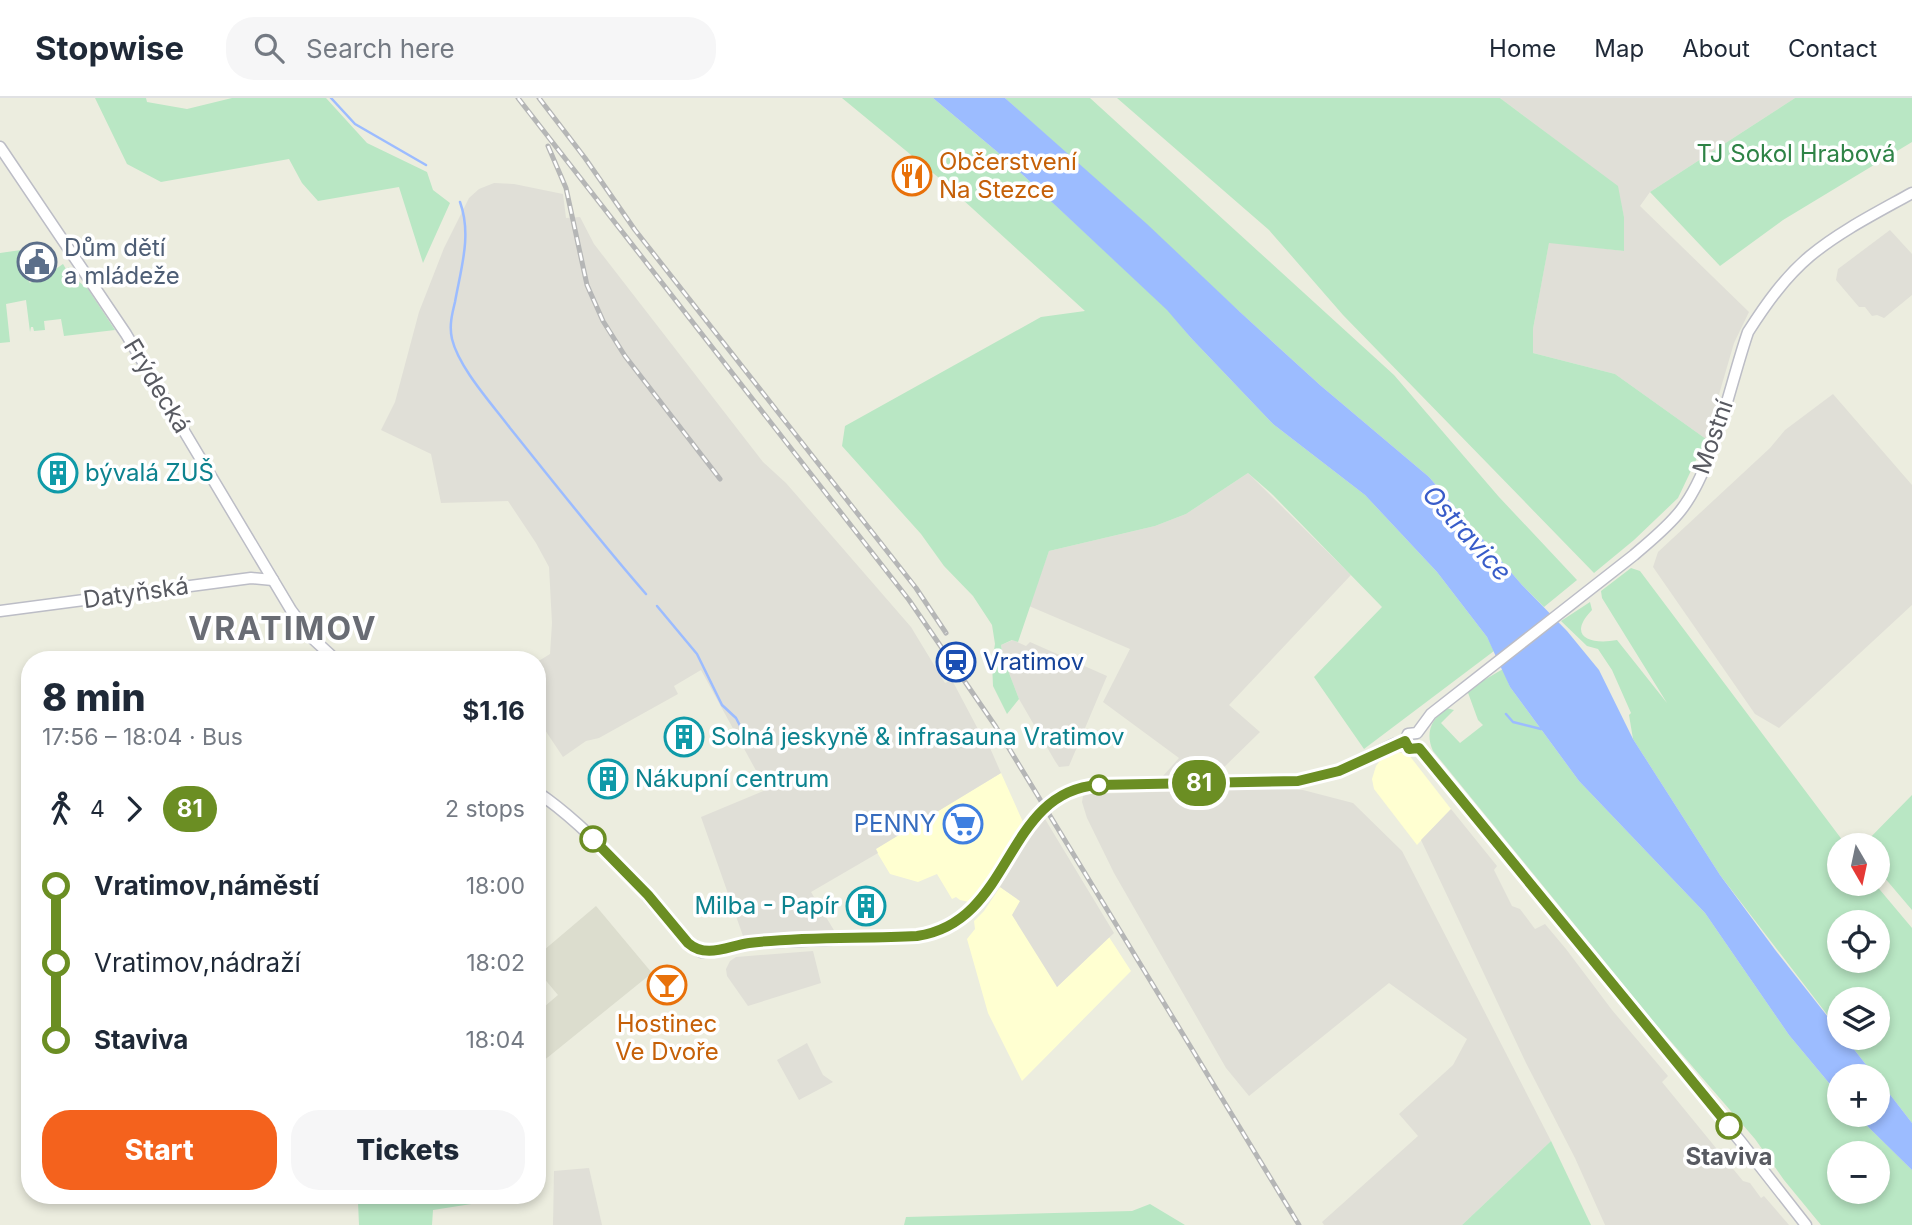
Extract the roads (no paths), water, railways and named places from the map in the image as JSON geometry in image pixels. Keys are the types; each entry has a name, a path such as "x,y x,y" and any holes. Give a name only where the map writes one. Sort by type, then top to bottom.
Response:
{"main road":[{"name":"Frýdecká","path":"0,147 126,334 273,580 311,637 326,651"},
{"name":"Mostní","path":"1417,733 1431,714 1642,548 1682,509 1706,466 1748,332 1780,286 1811,255 1836,237 1912,193"},
{"name":"Datyňská","path":"0,611 251,578 273,580"},
{"path":"546,800 593,838 625,870 694,949 702,952 753,943 902,936 933,932 970,912 994,882 1037,816 1061,796 1078,788 1098,785 1298,781 1339,771 1405,741 1409,733 1417,733 1422,740 1419,748"},
{"path":"1405,741 1409,749 1419,748"},
{"path":"1419,748 1806,1225"}],"water":[{"name":"Ostravice","path":"933,98 1005,98 1147,224 1320,385 1429,477 1599,670 1633,739 1720,875 1827,1016 1827,1050 1854,1050 1866,1064 1827,1064 1827,1081 1789,1035 1705,913 1579,781 1510,687 1487,637 1437,572 1365,495 1273,424 1167,310 1007,160"},
{"path":"1890,1095 1912,1123 1912,1170 1890,1148 1890,1141 1882,1141 1868,1127 1890,1127"}],"waterway":[{"path":"331,98 355,124 426,165"},
{"path":"460,202 465,239 451,325 452,339 461,362 577,512 646,594"},
{"path":"657,606 697,654 722,705 736,718 748,741"},
{"path":"1506,714 1513,722 1541,729"}],"railway":[{"path":"518,98 909,600 996,727 1299,1225"},
{"path":"539,98 635,230 916,588 946,633"},
{"path":"548,146 566,188 587,285 603,321 625,356 720,479"}],"place":[{"name":"Občerstvení Na Stezce","path":"912,176"},
{"name":"Dům dětí a mládeže","path":"37,262"},
{"name":"bývalá ZUŠ","path":"58,473"},
{"name":"Vratimov","path":"956,662"},
{"name":"Solná jeskyně & infrasauna Vratimov","path":"684,737"},
{"name":"Nákupní centrum","path":"608,779"},
{"name":"PENNY","path":"963,824"},
{"name":"Milba - Papír","path":"866,906"},
{"name":"Hostinec Ve Dvoře","path":"667,985"},
{"name":"Staviva","path":"1729,1126"}],"district":[{"name":"VRATIMOV","path":"283,629"}],"park label":[{"name":"TJ Sokol Hrabová","path":"1796,154"}]}
